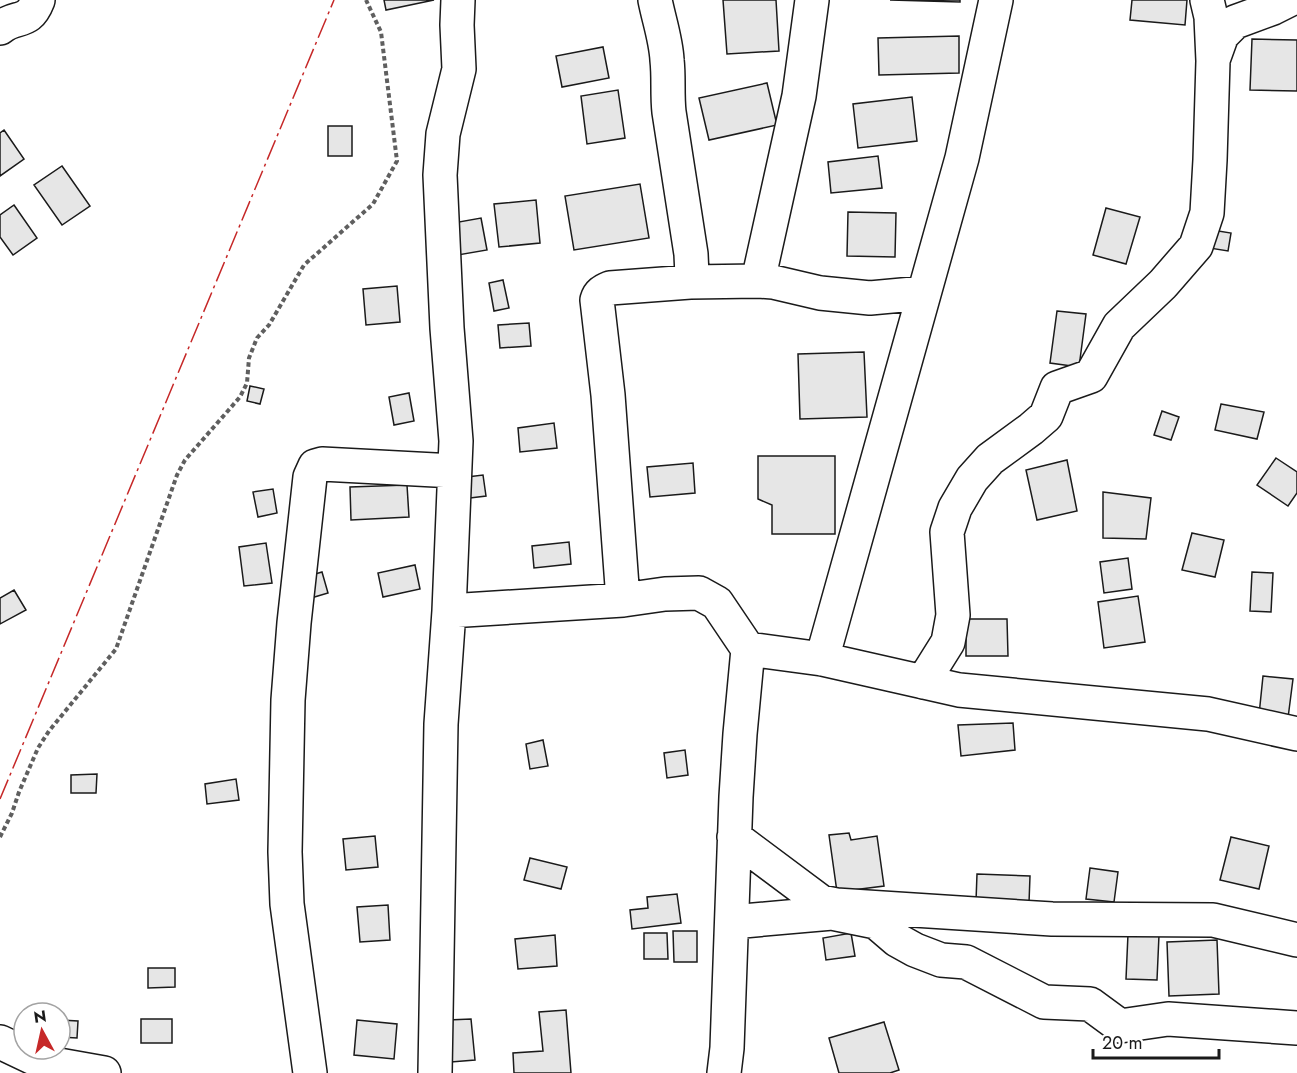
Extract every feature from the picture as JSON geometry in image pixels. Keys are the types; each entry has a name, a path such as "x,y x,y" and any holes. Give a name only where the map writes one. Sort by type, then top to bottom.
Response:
{"street":[{"path":"0,28 25,18 34,11 38,0"},
{"path":"435,1073 441,724 449,611 456,441 447,328 440,175 443,134 459,69 458,0"},
{"path":"655,0 667,57 667,95 691,254 690,282"},
{"path":"758,281 799,96 812,0"},
{"path":"822,659 962,158 996,0"},
{"path":"923,682 948,642 953,615 947,532 955,508 972,478 990,459 1046,416 1057,388 1090,376 1119,326 1163,284 1196,246 1207,213 1213,61 1211,17 1207,0"},
{"path":"1213,61 1222,36 1235,22 1288,0"},
{"path":"623,600 608,395 597,300 602,291 610,288 690,282 758,281 773,282 820,293 870,298 924,293"},
{"path":"310,1073 287,904 285,852 288,700 310,477 315,466 322,464 454,471"},
{"path":"449,611 623,600 699,592 717,603 748,649 734,837 727,1048 724,1073"},
{"path":"748,649 822,659 959,690 1208,714 1297,734"},
{"path":"734,837 821,902 836,905 1052,919 1213,920 1297,940"},
{"path":"732,922 832,913 876,922 897,940 915,950 941,960 966,962 1044,1002 1090,1004 1120,1026 1168,1019 1297,1028"},
{"path":"0,1042 42,1062 104,1073"}],"path":[{"path":"0,837 38,748 49,731 116,649 177,476 185,460 240,397 247,383 249,358 257,338 269,325 304,265 373,204 397,161 381,32 366,0"}],"building":[{"path":"384,0 434,0 386,10"},
{"path":"723,0 776,0 779,51 727,54"},
{"path":"890,0 960,0 960,2"},
{"path":"1132,0 1187,0 1185,25 1130,20"},
{"path":"959,36 959,73 879,75 878,38"},
{"path":"1252,39 1297,40 1297,91 1250,90"},
{"path":"603,47 609,78 562,87 556,56"},
{"path":"767,83 777,125 709,140 699,98"},
{"path":"618,90 625,138 587,144 581,96"},
{"path":"912,97 917,141 858,148 853,104"},
{"path":"328,126 352,126 352,156 328,156"},
{"path":"4,130 24,159 0,176 0,133"},
{"path":"878,156 882,188 831,193 828,162"},
{"path":"62,166 90,206 62,225 34,185"},
{"path":"640,184 649,238 574,250 565,196"},
{"path":"536,200 540,243 499,247 494,204"},
{"path":"14,205 37,238 13,255 0,237 0,215"},
{"path":"1106,208 1140,217 1126,264 1093,255"},
{"path":"848,212 896,213 895,257 847,256"},
{"path":"481,218 487,250 458,255 453,223"},
{"path":"1206,229 1231,233 1228,251 1203,247"},
{"path":"503,280 509,308 494,311 489,283"},
{"path":"397,286 400,322 366,325 363,289"},
{"path":"1057,311 1086,314 1079,367 1050,363"},
{"path":"529,323 531,346 500,348 498,325"},
{"path":"864,352 867,417 800,419 798,354"},
{"path":"250,386 264,389 260,404 247,401"},
{"path":"409,393 414,421 394,425 389,397"},
{"path":"1221,404 1264,412 1257,439 1215,430"},
{"path":"1162,411 1179,417 1171,440 1154,435"},
{"path":"554,423 557,448 520,452 518,428"},
{"path":"758,456 835,456 835,534 772,534 772,505 758,499"},
{"path":"1276,458 1297,472 1297,493 1288,506 1257,485"},
{"path":"1067,460 1077,511 1037,520 1026,470"},
{"path":"693,463 695,493 650,497 647,467"},
{"path":"483,475 486,496 462,499 459,478"},
{"path":"407,485 409,517 351,520 350,487"},
{"path":"273,489 277,513 258,517 253,492"},
{"path":"1103,492 1151,498 1146,539 1103,538"},
{"path":"1192,533 1224,540 1215,577 1182,570"},
{"path":"569,542 571,564 534,568 532,546"},
{"path":"266,543 272,583 244,586 239,547"},
{"path":"1128,558 1132,589 1104,593 1100,562"},
{"path":"415,565 420,589 383,597 378,573"},
{"path":"322,572 328,593 311,598 305,577"},
{"path":"1252,572 1273,573 1271,612 1250,611"},
{"path":"14,590 26,610 0,624 0,598"},
{"path":"1138,596 1145,642 1104,648 1098,602"},
{"path":"966,619 1007,619 1008,656 966,656"},
{"path":"1263,676 1293,679 1288,718 1259,715"},
{"path":"1013,723 1015,750 961,756 958,725"},
{"path":"543,740 548,766 530,769 526,744"},
{"path":"685,750 688,775 667,778 664,753"},
{"path":"97,774 96,793 71,793 71,775"},
{"path":"236,779 239,800 207,804 205,784"},
{"path":"849,833 851,840 877,836 884,886 837,892 829,835"},
{"path":"375,836 378,867 346,870 343,839"},
{"path":"1231,837 1269,846 1259,889 1220,880"},
{"path":"530,858 567,867 561,889 524,880"},
{"path":"1090,868 1118,872 1114,902 1086,899"},
{"path":"977,874 1030,876 1029,903 976,901"},
{"path":"677,894 681,923 632,929 630,910 648,908 647,897"},
{"path":"388,905 390,940 360,942 357,907"},
{"path":"673,931 697,931 697,962 674,962"},
{"path":"644,933 667,933 668,959 644,959"},
{"path":"851,933 855,956 826,960 823,938"},
{"path":"1128,934 1159,935 1157,980 1126,979"},
{"path":"555,935 557,966 518,969 515,939"},
{"path":"1217,940 1219,994 1169,996 1167,942"},
{"path":"148,968 175,968 175,987 148,988"},
{"path":"566,1010 571,1073 514,1073 513,1053 543,1051 539,1012"},
{"path":"141,1019 172,1019 172,1043 141,1043"},
{"path":"471,1019 475,1060 451,1062 448,1020"},
{"path":"357,1020 397,1024 394,1059 354,1055"},
{"path":"72,1021 78,1021 77,1038 72,1038"},
{"path":"884,1022 899,1070 890,1073 839,1073 829,1038"}],"power":[{"path":"0,799 334,0"}]}
